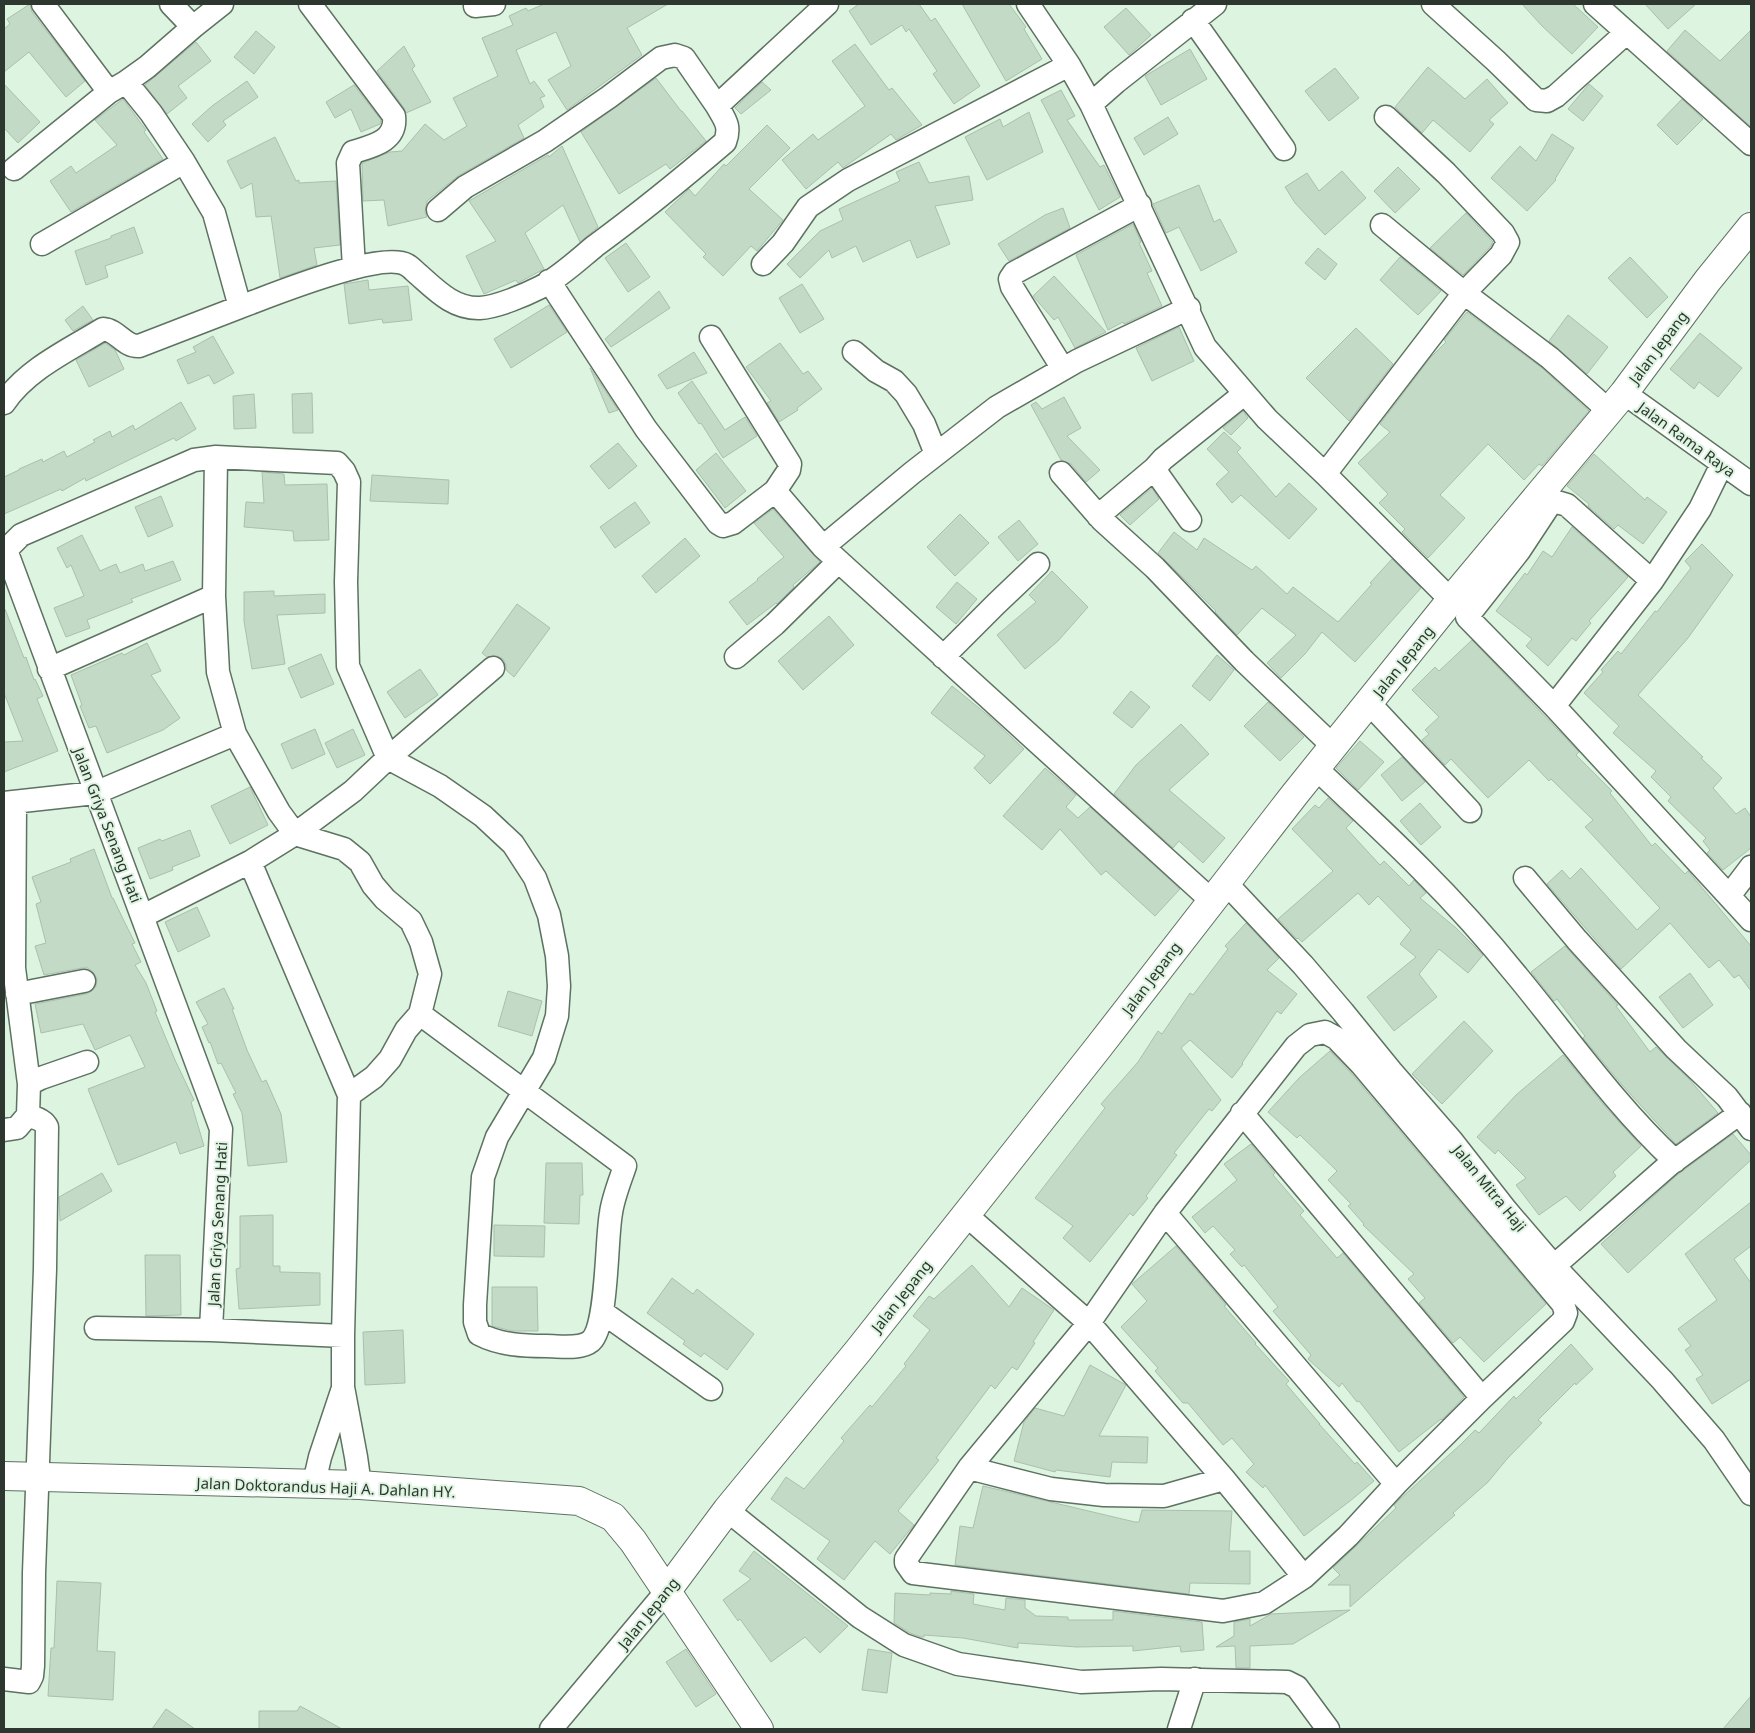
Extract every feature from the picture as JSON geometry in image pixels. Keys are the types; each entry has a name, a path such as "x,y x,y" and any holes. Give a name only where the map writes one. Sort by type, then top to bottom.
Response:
{"street":[{"path":"43,4 118,87 151,113 184,162 214,213 240,307"},
{"path":"171,4 193,27"},
{"path":"14,169 118,87 147,67 222,4"},
{"path":"310,4 394,116 394,130 390,136 369,147 353,152 348,163 354,268"},
{"path":"1028,4 1069,65 1092,104 1189,308 1205,347 1267,419 1452,600"},
{"path":"1092,104 1215,4"},
{"path":"1433,4 1496,60 1536,100 1547,101 1556,96 1626,33"},
{"path":"1595,4 1751,144"},
{"path":"717,106 774,55 816,7"},
{"path":"1193,20 1284,149"},
{"path":"4,403 12,391 51,360 103,329 113,331 134,347 139,346 286,290 374,263 406,264 442,296 457,304 471,308 482,308 502,303 541,287 549,281 631,219 725,142 729,132 717,106 684,58 675,55 661,58 609,97 544,141 465,187 438,210"},
{"path":"763,264 783,242 808,207 848,180 1069,65"},
{"path":"1325,474 1464,293 1501,255 1508,242 1503,233 1446,173 1386,117"},
{"path":"42,244 184,162"},
{"path":"1063,369 1012,287 1010,279 1014,273 1140,205"},
{"name":"Jalan Rama Raya","path":"1382,226 1464,293 1550,358 1616,402 1737,474"},
{"name":"Jalan Jepang","path":"551,1729 666,1592 727,1510 850,1361 1316,768 1616,402 1708,280 1751,227"},
{"path":"549,281 646,429 718,523 723,526 733,523 775,491 789,470 790,464 711,337"},
{"path":"736,657 775,624 830,554 936,454 997,407 1063,369 1189,308"},
{"path":"854,352 876,371 894,381 906,394 924,424 936,454"},
{"path":"1098,516 1154,470 1163,458 1244,394"},
{"path":"216,457 214,596 218,672 235,734 279,812 295,834 344,849 360,862 373,885 385,899 411,921 421,942 430,974 420,1014 406,1030 390,1059 374,1077 349,1095"},
{"name":"Jalan Griya Senang Hati","path":"212,1330 222,1129 95,793 6,550 21,535 194,460 216,457 337,463 344,471 349,482 350,491 346,582 348,666 388,758"},
{"path":"1154,470 1190,520"},
{"path":"1061,473 1098,516 1155,568 1244,661 1334,746"},
{"path":"1554,706 1652,581 1700,509 1737,474"},
{"name":"Jalan Mitra Haji","path":"775,491 830,554 943,657 1219,891 1303,965 1391,1071 1452,1140 1506,1210 1554,1266 1662,1380 1714,1440 1751,1494"},
{"path":"1652,581 1567,505 1557,502 1550,504 1519,551 1467,617 1554,706 1751,920"},
{"path":"943,657 1038,564"},
{"path":"49,669 214,596"},
{"path":"143,916 250,862 295,834 353,791 388,758 493,668"},
{"path":"1369,703 1470,811"},
{"path":"4,1130 17,1128 28,1115 29,1084 14,968 9,803 95,793 235,734"},
{"path":"388,758 440,786 483,816 513,844 535,878 549,915 557,956 559,986 557,1016 544,1058 523,1092 497,1137 484,1177 475,1305 475,1322 479,1334 493,1341 530,1346 578,1346 590,1342 597,1334 602,1312 611,1213 625,1166 523,1092 420,1014"},
{"path":"1316,768 1452,900 1518,976 1623,1106 1675,1161"},
{"path":"250,862 349,1095 343,1387 360,1485"},
{"path":"1729,896 1751,867"},
{"path":"1526,878 1577,940 1669,1042 1727,1097 1745,1121 1675,1161 1554,1266"},
{"path":"17,994 84,981"},
{"path":"1325,1032 1336,1038 1380,1086 1563,1304 1566,1313 1562,1321 1396,1484 1348,1536 1304,1577 1264,1603 1223,1611 913,1573 906,1563 906,1559 970,1468 1089,1323 1165,1213 1296,1046 1310,1035 1325,1032"},
{"path":"29,1084 87,1062"},
{"path":"1242,1113 1482,1398"},
{"path":"4,1679 26,1682 31,1680 32,1676 45,1269 47,1127 41,1120 28,1115"},
{"path":"1165,1213 1396,1484"},
{"path":"965,1214 1089,1323 1224,1479 1304,1577"},
{"path":"602,1312 711,1389"},
{"path":"96,1328 212,1330 343,1336"},
{"path":"314,1484 320,1457 343,1387"},
{"path":"970,1468 1051,1489 1104,1495 1164,1496 1224,1479"},
{"name":"Jalan Doktorandus Haji A. Dahlan HY.","path":"4,1476 360,1485 579,1501 613,1518 632,1541 760,1729"},
{"path":"727,1510 860,1617 904,1645 958,1664 1081,1682 1162,1679 1287,1682 1297,1687 1328,1729"},
{"path":"1180,1729 1195,1679"}],"building":[{"path":"30,4 32,12 85,81 66,97 29,52 4,72 4,29 10,24 7,19"},
{"path":"544,4 668,4 627,28 642,55 567,110 548,80 571,66 556,32 516,50 530,84 534,81 545,96 540,98 544,107 518,125 524,138 458,176 427,201 425,212 427,217 388,226 384,200 363,201 362,163 390,152 402,151 425,124 444,140 467,126 453,98 498,76 482,38 513,25 509,16 526,8 528,11"},
{"path":"859,4 919,4 931,21 935,18 980,86 954,104 933,74 937,71 909,29 906,32 902,25 871,45 849,11"},
{"path":"962,4 1009,4 1026,27 1024,29 1042,59 1006,81"},
{"path":"1522,4 1573,4 1598,27 1572,54"},
{"path":"1645,4 1696,4 1668,29"},
{"path":"1126,8 1151,35 1129,55 1104,27"},
{"path":"1685,30 1720,61 1751,30 1751,127 1667,51"},
{"path":"256,31 275,47 254,74 234,57"},
{"path":"196,42 211,61 178,86 187,98 167,114 145,85"},
{"path":"855,44 889,90 892,88 922,125 896,140 891,134 843,168 838,162 806,189 782,160 813,134 818,140 865,106 832,61"},
{"path":"404,46 415,66 412,69 431,102 406,113 377,71"},
{"path":"1190,49 1207,79 1161,105 1145,76"},
{"path":"1428,67 1465,99 1487,79 1508,103 1489,120 1494,124 1470,152 1433,120 1422,133 1395,107"},
{"path":"1335,68 1359,98 1329,121 1305,91"},
{"path":"656,78 706,141 670,169 666,164 619,194 581,132"},
{"path":"247,81 258,97 223,121 226,125 208,142 192,124 212,106"},
{"path":"762,82 771,90 741,114 735,108"},
{"path":"4,84 40,122 18,143 4,128"},
{"path":"1589,84 1603,96 1583,121 1568,109"},
{"path":"354,85 381,120 380,124 361,132 351,109 335,118 326,102"},
{"path":"1061,90 1075,116 1067,120 1100,167 1104,165 1120,197 1099,210 1041,100"},
{"path":"123,99 146,130 144,132 163,159 71,212 50,181 71,166 76,173 117,145 95,120"},
{"path":"1682,99 1703,119 1677,145 1657,125"},
{"path":"1029,112 1043,152 987,180 965,137 1000,119 1003,127"},
{"path":"1168,117 1178,134 1144,155 1134,138"},
{"path":"767,125 790,148 749,189 783,220 757,251 751,246 723,276 703,257 706,254 665,212 689,189 695,196 724,164 726,166"},
{"path":"1552,134 1574,148 1556,180 1527,211 1491,178 1520,146 1536,161"},
{"path":"275,137 296,181 299,180 299,183 336,181 340,245 314,248 317,265 280,278 271,216 256,217 252,183 241,189 227,161"},
{"path":"562,146 598,227 580,242 563,205 525,233 544,269 518,283 516,280 484,294 466,256 496,241 469,201 548,155 549,157"},
{"path":"919,162 929,183 969,176 973,200 935,206 950,244 917,258 910,240 863,262 856,246 832,258 829,250 800,278 787,264 820,231 843,220 839,209 900,181 896,172"},
{"path":"1398,167 1420,189 1395,213 1374,191"},
{"path":"1342,171 1366,198 1325,235 1295,203 1285,187 1307,173 1319,191"},
{"path":"1199,185 1214,222 1220,219 1237,252 1201,271 1179,227 1166,233 1153,204"},
{"path":"1063,208 1070,228 1009,261 998,244 1045,215"},
{"path":"1466,213 1493,242 1463,275 1430,248"},
{"path":"1133,224 1141,242 1139,243 1152,271 1147,273 1162,306 1108,330 1076,255"},
{"path":"134,227 143,253 105,266 108,277 86,285 75,251 111,238 111,236"},
{"path":"626,243 650,277 628,292 605,258"},
{"path":"1318,248 1337,264 1325,280 1305,263"},
{"path":"1400,257 1441,291 1418,315 1380,280"},
{"path":"1630,257 1668,297 1647,318 1608,278"},
{"path":"1054,276 1106,332 1075,348 1058,317 1054,320 1033,296"},
{"path":"368,280 369,290 408,286 412,320 383,323 382,319 349,324 344,284"},
{"path":"802,284 824,319 800,333 779,298"},
{"path":"659,291 670,308 611,347 605,339"},
{"path":"549,305 567,332 511,368 494,339"},
{"path":"83,306 93,320 73,331 65,320"},
{"path":"1467,312 1542,368 1589,411 1542,466 1539,464 1524,480 1488,444 1440,495 1465,518 1428,558 1402,532 1405,529 1379,503 1388,494 1358,463 1390,432 1380,424 1430,358 1446,342 1444,340"},
{"path":"1568,315 1608,347 1587,374 1549,341"},
{"path":"1179,327 1194,361 1152,381 1136,348"},
{"path":"1356,328 1393,364 1349,421 1306,378"},
{"path":"1700,333 1742,368 1718,397 1699,382 1694,389 1670,369"},
{"path":"213,336 234,373 214,384 209,375 188,384 177,360 196,352 193,347"},
{"path":"105,343 115,350 124,369 89,387 76,360"},
{"path":"780,343 803,374 808,371 822,389 797,408 798,410 779,422 767,403 771,401 746,367"},
{"path":"694,352 707,373 667,389 658,375"},
{"path":"590,368 618,410 609,413"},
{"path":"692,381 725,430 745,417 757,436 723,458 701,423 699,424 678,393"},
{"path":"312,393 313,433 293,433 292,394"},
{"path":"254,394 256,428 234,429 233,396"},
{"path":"1064,397 1081,428 1067,436 1100,470 1086,482 1071,464 1061,460 1031,405 1036,402 1042,409"},
{"path":"181,402 196,429 176,441 174,438 86,481 85,478 62,491 61,489 4,514 4,477 42,459 43,462 64,451 67,457 95,442 93,440 110,431 112,437 133,425 135,430"},
{"path":"1243,411 1248,418 1231,435 1223,428"},
{"path":"1224,432 1241,448 1237,452 1276,497 1289,483 1317,509 1289,539 1241,495 1232,503 1216,484 1229,472 1207,449"},
{"path":"618,443 637,466 609,489 590,466"},
{"path":"716,453 746,491 725,508 696,470"},
{"path":"1594,454 1645,500 1647,497 1667,512 1643,544 1618,525 1614,529 1588,506 1589,504 1567,486"},
{"path":"262,472 284,474 285,485 327,484 329,540 294,541 293,531 244,527 246,502 264,503"},
{"path":"372,475 449,480 448,504 370,501"},
{"path":"1152,488 1159,499 1130,525 1120,515"},
{"path":"161,496 173,526 148,537 135,507"},
{"path":"635,502 650,523 615,548 600,527"},
{"path":"773,509 820,562 793,585 794,587 777,604 747,625 729,602 784,557 754,523"},
{"path":"960,514 989,543 955,576 927,547"},
{"path":"1019,520 1038,544 1018,561 998,537"},
{"path":"1572,527 1628,577 1589,621 1591,623 1576,641 1572,638 1548,666 1526,646 1532,639 1496,611 1525,573 1527,575 1543,551 1552,557"},
{"path":"1174,532 1197,550 1204,538 1252,570 1256,566 1287,594 1293,587 1338,622 1392,559 1421,588 1355,662 1322,632 1305,654 1281,678 1267,663 1296,635 1262,608 1237,635 1216,611 1158,553"},
{"path":"82,535 100,571 116,564 120,573 143,564 145,571 173,561 181,580 131,599 133,602 87,620 90,628 66,637 54,608 84,596 71,565 67,568 57,548"},
{"path":"685,538 700,556 656,593 642,576"},
{"path":"1702,544 1733,575 1688,638 1638,695 1703,757 1701,758 1722,778 1713,788 1736,814 1745,808 1751,817 1751,848 1723,870 1707,853 1710,850 1703,841 1706,838 1668,801 1671,797 1651,777 1656,771 1613,733 1619,726 1584,693 1603,672 1601,670 1618,651 1621,654 1655,611 1657,612 1691,568 1685,561"},
{"path":"1052,571 1088,607 1058,641 1025,669 997,635 1036,602 1029,595"},
{"path":"957,582 977,599 956,624 936,607"},
{"path":"274,591 274,596 325,594 325,613 277,615 285,664 252,669 244,621 244,592"},
{"path":"517,604 550,628 514,677 506,670 503,659 497,656 487,657 482,653"},
{"path":"5,609 24,658 26,657 34,680 43,696 37,699 58,751 4,772 4,742 23,741 4,693"},
{"path":"829,616 854,645 803,690 778,661"},
{"path":"1472,640 1579,752 1576,755 1612,791 1610,793 1652,846 1655,843 1685,874 1688,871 1751,946 1751,991 1739,975 1734,978 1719,960 1709,968 1670,923 1621,969 1547,884 1562,870 1570,879 1581,868 1637,930 1660,908 1585,827 1593,820 1551,779 1549,781 1529,760 1488,798 1451,759 1445,765 1422,740 1429,734 1425,730 1439,717 1412,690 1435,667 1439,671"},
{"path":"147,643 161,671 151,675 180,718 163,730 107,753 96,726 89,728 71,675 122,653 124,655"},
{"path":"321,654 334,684 301,698 288,668"},
{"path":"1217,655 1234,670 1210,701 1192,686"},
{"path":"420,669 438,695 405,718 387,692"},
{"path":"952,686 990,717 1024,749 990,784 974,768 985,756 931,713"},
{"path":"1131,691 1150,707 1132,728 1113,713"},
{"path":"1268,702 1304,737 1280,761 1244,726"},
{"path":"1181,724 1209,754 1169,790 1225,838 1203,863 1179,841 1173,848 1114,794 1136,765"},
{"path":"315,729 325,754 292,769 281,744"},
{"path":"353,729 365,755 337,768 325,743"},
{"path":"1360,741 1384,762 1358,790 1336,768"},
{"path":"1402,757 1425,782 1402,801 1381,775"},
{"path":"1045,768 1076,795 1066,807 1078,818 1090,807 1180,889 1155,916 1106,871 1101,875 1060,829 1042,850 1003,816"},
{"path":"250,787 268,825 230,844 211,806"},
{"path":"1328,798 1353,821 1346,828 1380,865 1384,861 1409,886 1414,880 1426,893 1420,898 1456,928 1483,955 1468,973 1439,949 1419,974 1437,997 1394,1031 1367,997 1416,957 1400,944 1411,930 1378,896 1369,905 1358,893 1302,942 1278,919 1333,871 1292,829 1315,805 1319,808"},
{"path":"1420,803 1441,827 1421,845 1400,821"},
{"path":"190,830 200,856 172,867 173,870 150,879 138,848"},
{"path":"94,849 112,898 135,943 132,944 141,962 135,965 146,983 157,1011 155,1012 194,1100 191,1102 204,1146 180,1154 176,1142 118,1165 88,1089 145,1067 130,1035 95,1050 83,1024 41,1033 35,1004 86,994 96,986 97,979 88,968 44,975 35,946 46,943 36,904 41,902 32,877 71,862 70,859"},
{"path":"197,907 210,936 178,952 165,922"},
{"path":"1246,923 1279,958 1267,970 1297,994 1281,1014 1277,1011 1232,1078 1190,1040 1181,1048 1221,1100 1212,1111 1209,1109 1174,1153 1177,1155 1146,1196 1148,1198 1133,1216 1130,1213 1090,1262 1063,1238 1073,1226 1035,1198 1105,1108 1101,1104 1138,1062 1158,1031 1162,1034 1190,993 1193,995 1228,949 1225,946"},
{"path":"1565,946 1618,1005 1616,1006 1650,1052 1656,1047 1689,1079 1718,1113 1676,1144 1623,1086 1583,1038 1585,1036 1557,999 1554,1001 1531,972"},
{"path":"1690,973 1713,1005 1683,1028 1659,997"},
{"path":"224,988 234,1009 232,1009 247,1050 262,1082 266,1080 281,1114 287,1162 248,1166 242,1113 233,1094 236,1093 221,1063 218,1064 202,1027 208,1024 196,1002"},
{"path":"508,991 542,1001 532,1036 498,1026"},
{"path":"1464,1021 1493,1051 1442,1104 1412,1074"},
{"path":"1330,1051 1351,1073 1546,1304 1484,1362 1460,1337 1453,1343 1419,1303 1425,1298 1408,1279 1414,1274 1363,1225 1348,1206 1351,1204 1328,1180 1337,1171 1300,1135 1297,1138 1268,1112 1299,1078"},
{"path":"1563,1055 1603,1104 1641,1146 1613,1172 1616,1176 1580,1211 1566,1196 1539,1215 1516,1185 1526,1178 1498,1150 1495,1154 1477,1137 1516,1095"},
{"path":"1733,1134 1751,1155 1751,1160 1628,1273 1601,1244 1677,1175"},
{"path":"1251,1144 1275,1173 1273,1175 1304,1211 1300,1215 1337,1258 1343,1253 1464,1397 1442,1420 1399,1452 1359,1401 1357,1402 1342,1383 1339,1387 1308,1359 1311,1355 1273,1311 1278,1307 1244,1265 1242,1267 1230,1254 1235,1250 1213,1226 1205,1233 1192,1217 1237,1180 1224,1164"},
{"path":"546,1163 582,1163 583,1195 580,1195 579,1224 544,1223"},
{"path":"102,1173 112,1191 60,1221 59,1197"},
{"path":"1751,1202 1751,1246 1734,1259 1751,1283 1751,1379 1712,1404 1696,1379 1703,1375 1685,1350 1691,1346 1678,1329 1717,1300 1685,1254"},
{"path":"273,1215 273,1266 280,1266 280,1272 320,1273 320,1305 239,1309 236,1269 240,1268 240,1216"},
{"path":"494,1225 545,1226 544,1257 494,1256"},
{"path":"1176,1246 1226,1305 1224,1306 1255,1344 1289,1381 1286,1384 1319,1424 1355,1464 1357,1462 1374,1481 1304,1536 1265,1485 1263,1488 1246,1472 1254,1464 1232,1438 1223,1445 1188,1403 1183,1403 1155,1371 1158,1368 1121,1327 1147,1301 1132,1284"},
{"path":"145,1255 180,1255 181,1315 146,1316"},
{"path":"972,1265 1009,1307 1022,1288 1054,1310 1017,1370 1012,1367 995,1389 991,1385 936,1458 939,1460 898,1511 914,1525 890,1554 875,1541 844,1580 817,1559 830,1541 771,1499 786,1477 804,1489 844,1441 841,1438 870,1405 872,1407 906,1366 904,1364 930,1330 913,1316 929,1296 934,1299"},
{"path":"672,1278 693,1294 697,1289 754,1334 727,1370 704,1353 701,1357 683,1344 685,1341 647,1313"},
{"path":"492,1287 537,1287 538,1331 512,1331 492,1326"},
{"path":"403,1330 405,1383 365,1385 363,1332"},
{"path":"1571,1344 1593,1369 1576,1385 1575,1383 1538,1420 1542,1423 1507,1459 1488,1482 1453,1513 1455,1515 1350,1607 1350,1585 1328,1585 1340,1575 1333,1568 1396,1508 1394,1505 1400,1499 1475,1430 1479,1433 1514,1396 1516,1399"},
{"path":"1090,1365 1126,1385 1099,1436 1148,1437 1147,1463 1112,1462 1110,1477 1056,1470 1055,1472 1014,1461 1024,1422 1035,1408 1064,1416"},
{"path":"983,1486 1135,1522 1139,1522 1142,1510 1232,1511 1229,1551 1250,1551 1250,1584 1190,1583 1189,1594 955,1565 960,1526 973,1528"},
{"path":"754,1551 848,1626 820,1653 805,1637 771,1662 740,1619 738,1621 723,1600 751,1579 739,1571"},
{"path":"57,1581 101,1583 97,1651 115,1652 113,1700 48,1696 51,1648 54,1648"},
{"path":"951,1591 974,1594 973,1604 1005,1610 1006,1598 1025,1600 1025,1608 1036,1616 1068,1617 1068,1620 1113,1620 1113,1611 1202,1622 1204,1650 1181,1652 1180,1646 1133,1651 1133,1646 1077,1647 1018,1643 1018,1648 963,1638 924,1635 924,1637 921,1637 910,1633 894,1623 895,1593 930,1595 930,1593 951,1594"},
{"path":"1350,1610 1293,1644 1250,1646 1250,1668 1236,1668 1235,1646 1216,1647 1234,1636 1234,1622 1250,1619 1250,1626 1271,1614"},
{"path":"686,1649 716,1694 696,1707 666,1662"},
{"path":"868,1649 892,1653 887,1693 862,1690"},
{"path":"1751,1696 1751,1729 1723,1729"},
{"path":"300,1706 342,1729 259,1729 259,1711 297,1711"},
{"path":"166,1709 195,1729 152,1729"}]}
